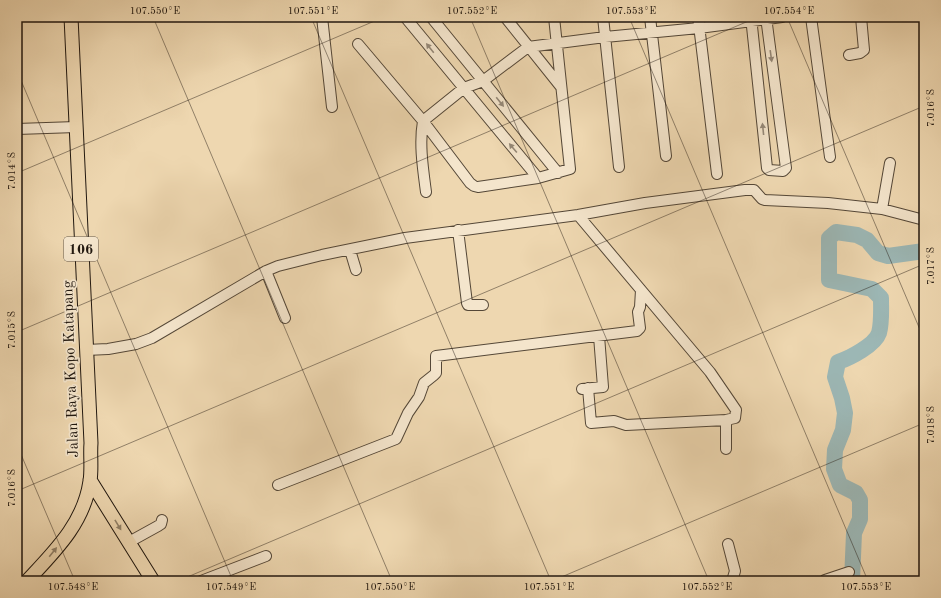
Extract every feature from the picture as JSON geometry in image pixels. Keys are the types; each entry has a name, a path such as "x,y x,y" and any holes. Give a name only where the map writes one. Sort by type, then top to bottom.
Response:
{"main road":[{"name":"Jalan Raya Kopo Katapang","path":"71,17 91,443 90,480"},
{"path":"90,480 153,581"},
{"name":"106","path":"27,581 49,558 78,520 90,480"},
{"path":"84,504 98,500 104,502"}],"street":[{"path":"322,17 332,107"},
{"path":"405,17 538,178"},
{"path":"431,17 558,173"},
{"path":"505,17 561,88"},
{"path":"358,44 423,121 470,183 478,187 538,178 568,170 571,167 554,17"},
{"path":"602,17 619,167"},
{"path":"650,17 666,156"},
{"path":"698,17 717,174"},
{"path":"426,192 421,134 423,121 464,88 483,80 528,47 557,42 699,28 752,19 782,17"},
{"path":"811,17 830,157"},
{"path":"849,55 860,53 864,50 861,17"},
{"path":"752,19 767,168 769,170 783,170 786,168 766,18"},
{"path":"17,129 76,127"},
{"path":"882,209 890,163"},
{"path":"86,350 108,350 126,347 152,338 266,271 278,266 322,255 405,238 578,215 645,203 736,190 751,190 757,192 762,199 765,200 828,203 882,209 924,220"},
{"path":"578,215 710,372 736,410 735,418 726,420 626,425 614,421 591,423 584,389 603,387 599,336"},
{"path":"458,230 467,303 468,305 483,305"},
{"path":"350,250 356,270"},
{"path":"266,271 285,318"},
{"path":"278,485 396,439 408,413 419,397 424,383 436,373 436,356 639,330 638,312 640,307 641,290"},
{"path":"726,420 726,449"},
{"path":"129,542 158,526 161,524 162,520"},
{"path":"728,544 735,571 732,581"},
{"path":"201,581 266,556"},
{"path":"823,581 849,572"}],"waterway":[{"path":"852,581 854,533 860,519 860,500 856,493 840,485 834,469 835,450 843,430 845,413 835,377 838,362 862,350 877,338 881,324 881,298 872,289 829,280 829,238 836,232 857,235 867,240 878,253 888,256 924,251"}]}
